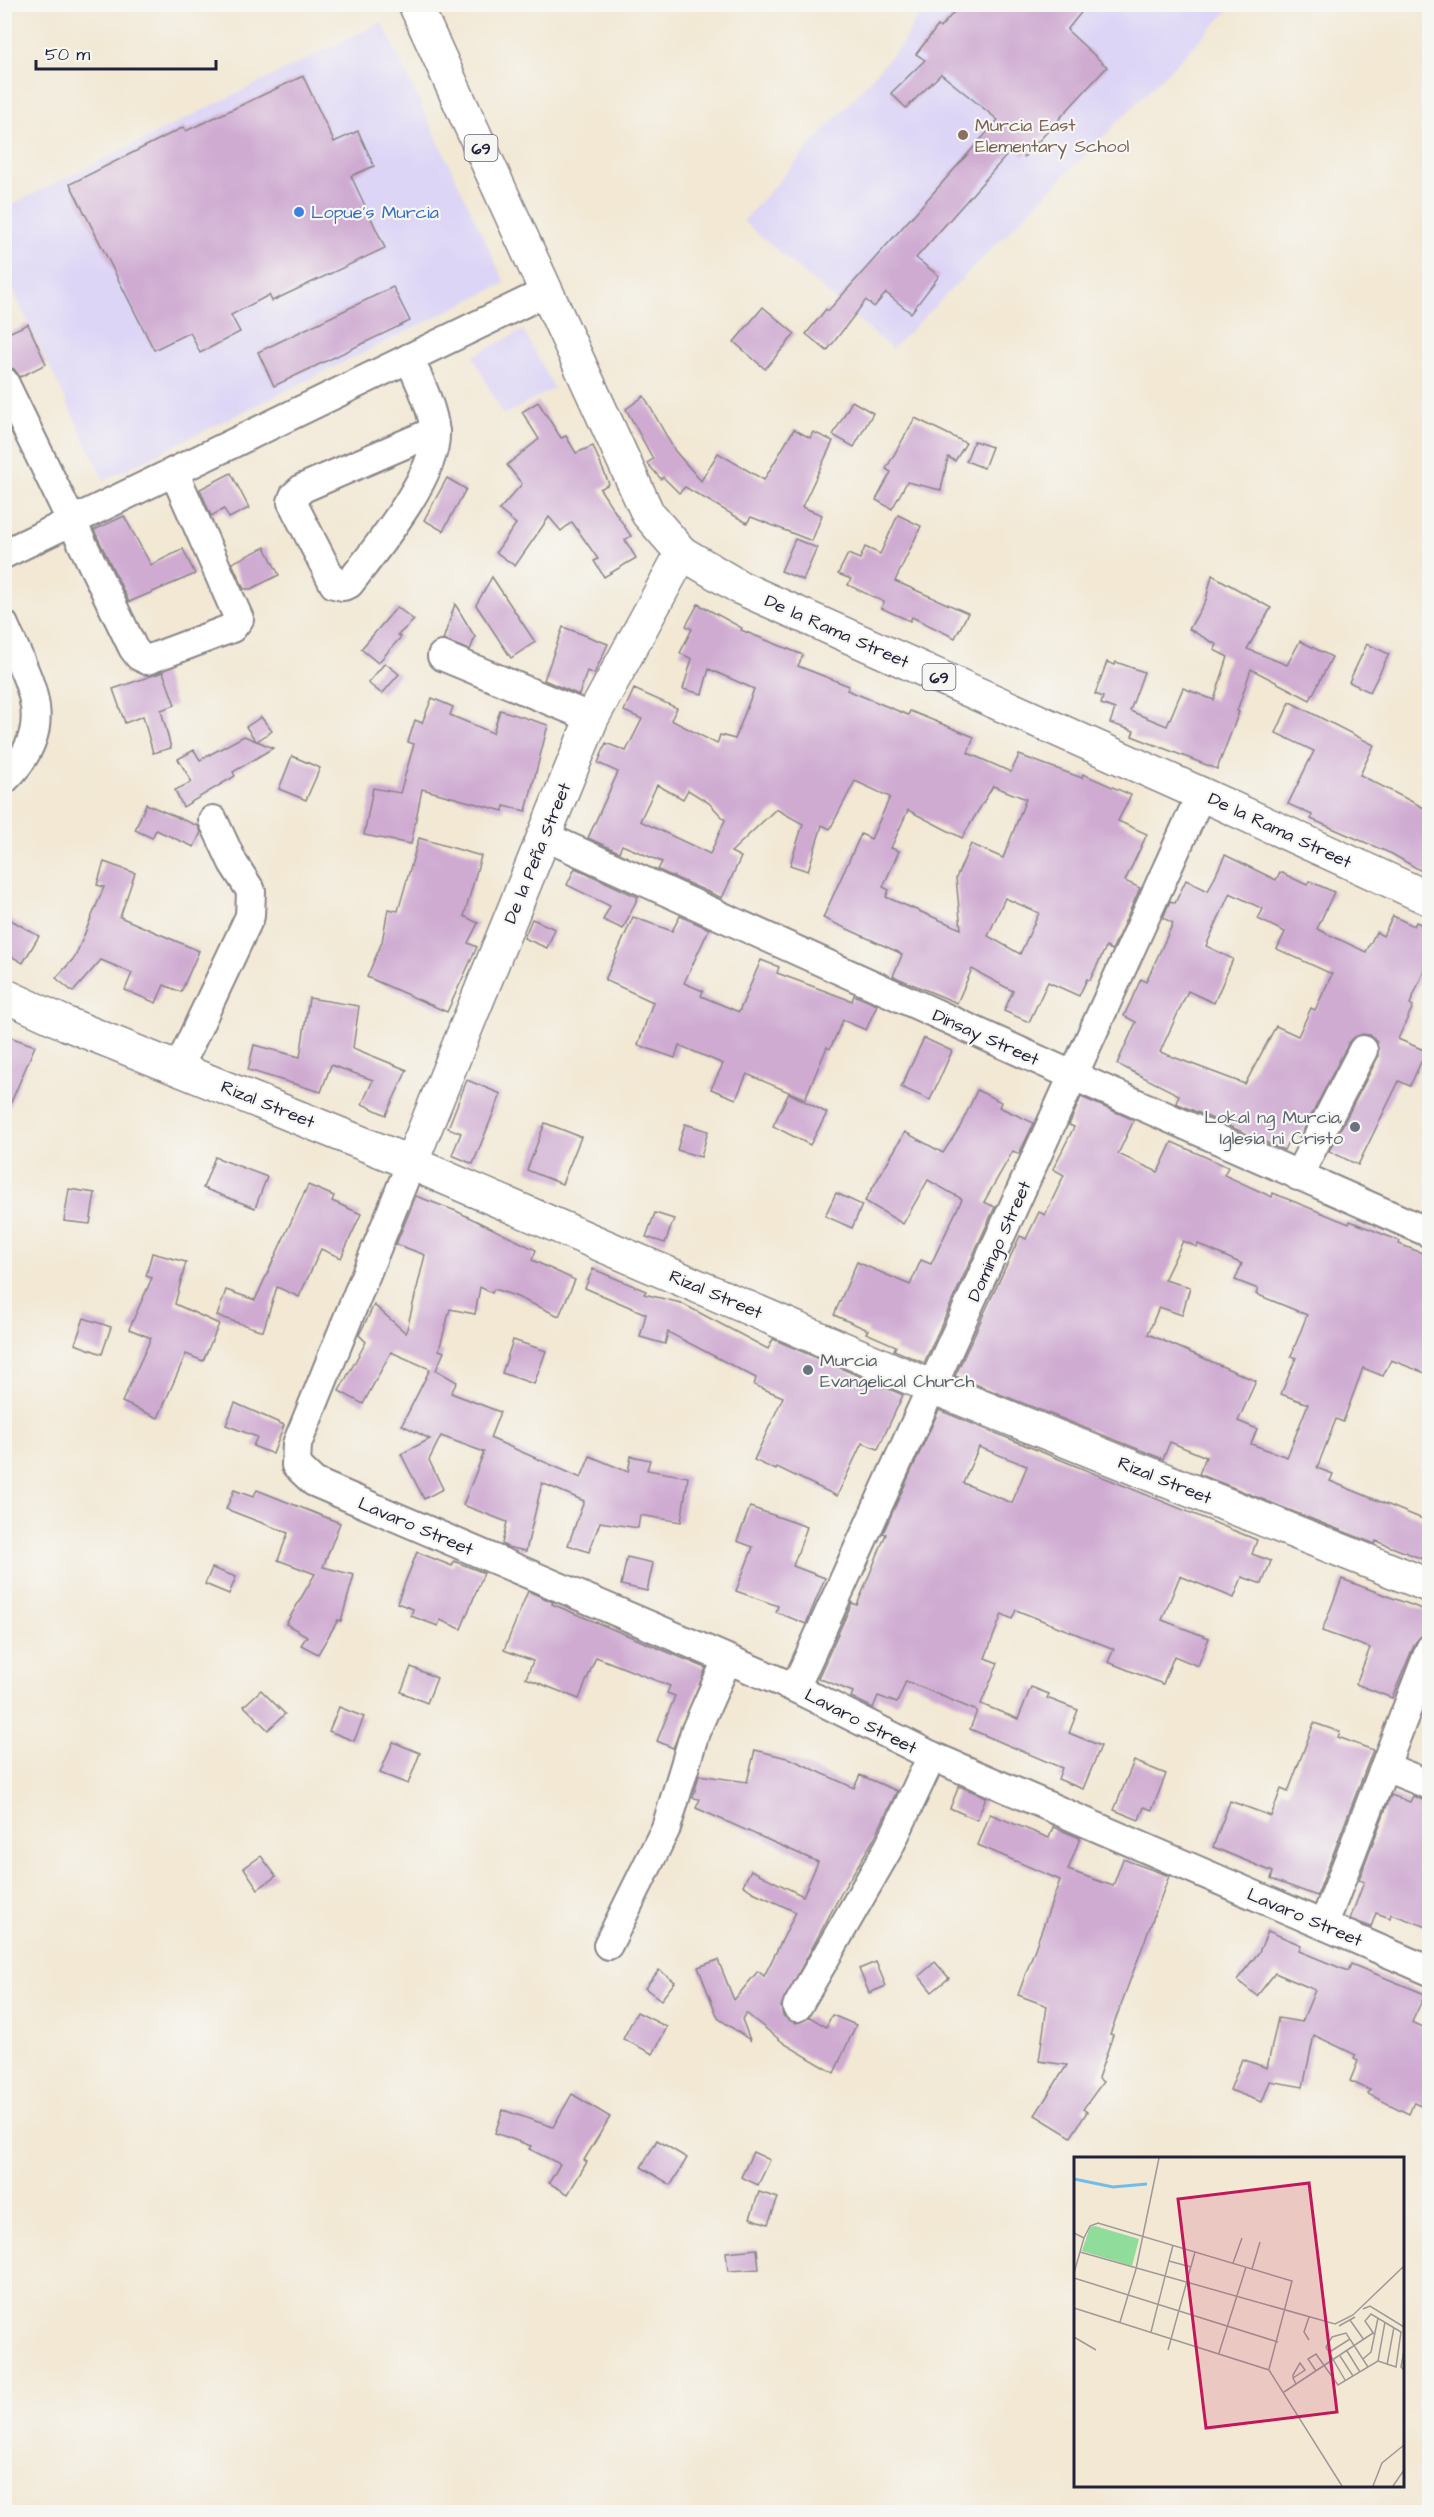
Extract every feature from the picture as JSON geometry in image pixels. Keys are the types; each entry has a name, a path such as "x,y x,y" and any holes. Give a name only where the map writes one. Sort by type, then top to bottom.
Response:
{"main road":[{"name":"69","path":"415,4 548,291"},
{"name":"De la Rama Street","path":"548,291 637,492 663,533 682,553 741,588 1430,899"},
{"name":"De la Peña Street","path":"411,1163 591,718 682,553"},
{"name":"Rizal Street","path":"4,995 67,1024 179,1067 411,1163 932,1387 1430,1586"}],"street":[{"path":"4,554 548,291"},
{"path":"409,358 435,431 431,460 402,509 349,584 343,586 334,584 292,502 294,496 303,488 435,431"},
{"path":"4,382 139,656 147,660 232,628 239,619 239,613 174,472"},
{"path":"4,626 11,659 31,689 38,716 33,743 4,780"},
{"path":"442,656 591,718"},
{"name":"Domingo Street","path":"795,1688 1201,794"},
{"path":"179,1067 250,916 251,891 232,863 213,820"},
{"name":"Dinsay Street","path":"544,836 1074,1076 1430,1233"},
{"path":"1298,1176 1363,1050"},
{"name":"Lavaro Street","path":"411,1163 297,1444 296,1465 314,1482 795,1688 932,1756 1430,1971"},
{"path":"1324,1924 1430,1649"},
{"path":"608,1945 666,1828 695,1732 727,1660"},
{"path":"797,2007 889,1847 932,1756"},
{"path":"1385,1767 1430,1785"}],"shaded area":[{"name":"Murcia East Elementary School","path":"924,5 1234,5 892,349 743,221 902,44"},
{"path":"382,22 505,283 104,480 5,274 5,208"},
{"path":"523,330 554,388 503,415 473,356"}],"building":[{"path":"961,4 1088,4 1067,30 1107,67 1024,157 1014,147 916,258 939,276 911,313 886,293 874,307 866,300 827,351 806,334 826,309 828,311 998,120 941,74 906,108 891,93 925,60 916,54 938,26 940,28"},
{"path":"303,76 334,142 358,131 374,166 351,176 385,248 272,301 269,295 231,315 240,332 200,353 190,332 154,350 70,184 184,127 186,131"},
{"path":"393,287 410,321 274,386 258,352"},
{"path":"763,307 795,334 765,369 734,342"},
{"path":"28,324 46,364 20,377 14,369 4,366 4,335"},
{"path":"644,396 675,451 701,481 718,453 764,480 794,429 810,438 813,432 833,441 802,507 822,515 812,541 751,517 747,523 685,487 679,493 663,477 661,479 647,463 653,459 626,409"},
{"path":"852,401 873,413 854,447 833,435"},
{"path":"538,402 561,438 566,436 576,453 593,446 609,484 600,489 631,536 625,540 636,558 604,577 594,561 598,559 572,522 561,531 549,517 515,566 496,552 516,524 499,510 522,484 507,465 539,439 522,412"},
{"path":"915,418 966,443 955,461 948,457 941,490 907,482 892,509 876,500 891,472 886,469"},
{"path":"974,441 992,447 984,468 966,461"},
{"path":"231,473 249,508 229,518 224,509 211,516 200,489"},
{"path":"447,478 466,489 443,531 424,520"},
{"path":"898,515 921,526 895,581 968,613 955,638 912,617 910,621 881,608 884,602 848,585 851,579 838,574 848,554 860,559 865,547 880,554"},
{"path":"124,516 151,565 183,549 195,574 129,602 94,530"},
{"path":"795,539 817,548 803,580 781,571"},
{"path":"265,547 279,575 251,589 244,589 232,563"},
{"path":"1212,575 1271,608 1247,649 1287,665 1300,641 1332,657 1310,700 1251,669 1237,711 1239,712 1217,769 1132,736 1134,731 1110,723 1115,709 1101,704 1103,697 1095,694 1107,662 1115,665 1116,662 1144,672 1130,711 1167,726 1183,688 1214,700 1228,657 1214,650 1217,645 1189,629 1206,600"},
{"path":"492,577 535,642 511,658 476,605"},
{"path":"455,604 475,637 470,650 443,640"},
{"path":"698,604 742,628 741,630 803,655 798,666 849,686 847,690 908,715 910,711 974,737 968,753 1011,772 1019,755 1082,778 1083,774 1131,795 1118,821 1147,834 1125,881 1140,888 1112,950 1106,947 1090,980 1087,979 1079,996 1048,982 1029,1022 1004,1011 1013,991 972,969 957,1003 893,976 902,955 823,918 861,834 871,839 890,797 855,781 830,829 822,825 808,871 790,865 803,824 776,809 731,852 741,857 722,898 658,870 662,862 622,845 619,852 588,838 618,772 598,763 606,743 626,751 642,719 624,711 634,689 677,708 671,720 717,744 720,735 735,739 754,689 709,669 702,694 683,689 692,659 680,653 692,629 686,626","holes":["657,785 683,799 688,790 709,803 725,820 710,854 640,821","993,786 1026,799 1003,858 971,844 956,878 961,929 886,897 889,890 883,887 899,851 891,848 908,810 962,838","1005,898 1039,913 1020,954 988,936"]},
{"path":"397,607 414,620 398,635 401,637 378,663 361,649"},
{"path":"563,627 608,644 594,674 587,671 579,695 544,680"},
{"path":"1367,644 1389,654 1370,692 1349,682"},
{"path":"385,663 399,674 382,694 368,683"},
{"path":"163,672 175,705 161,710 171,748 153,753 143,716 125,723 113,689"},
{"path":"432,698 453,707 450,715 493,733 500,710 548,725 526,811 504,806 503,811 422,789 411,844 364,835 373,788 400,793 414,744 408,742 415,720 422,723"},
{"path":"1290,702 1374,745 1360,775 1430,811 1430,876 1392,854 1311,819 1312,815 1288,804 1314,751 1276,733"},
{"path":"261,717 272,731 257,741 273,748 233,772 235,776 183,807 175,790 192,782 178,759 194,750 200,760 244,736 256,741 246,727"},
{"path":"292,756 320,768 306,800 279,789"},
{"path":"146,804 198,826 201,832 194,847 156,830 152,838 135,830"},
{"path":"419,838 481,856 464,916 478,923 468,943 477,947 447,1012 367,977 382,942 388,909 398,911"},
{"path":"1225,855 1276,880 1280,872 1307,885 1309,881 1334,892 1317,929 1366,952 1376,932 1383,936 1393,916 1414,926 1416,922 1430,928 1430,956 1410,1004 1413,1006 1398,1039 1426,1051 1410,1086 1399,1081 1358,1165 1329,1151 1378,1057 1377,1042 1370,1035 1362,1034 1349,1042 1300,1137 1292,1133 1284,1150 1176,1103 1179,1095 1117,1064 1136,1022 1124,1016 1141,979 1146,982 1173,923 1163,918 1170,901 1175,903 1186,880 1208,891","holes":["1230,893 1263,909 1258,919 1285,932 1277,949 1332,974 1315,1010 1311,1008 1298,1036 1276,1026 1245,1084 1160,1052 1188,991 1214,1003 1233,959 1206,946"]},
{"path":"104,862 135,873 120,917 199,951 181,992 164,985 156,1003 125,990 132,973 101,960 73,992 56,978 75,957 104,887 97,885"},
{"path":"575,868 638,897 623,929 603,920 610,906 567,885"},
{"path":"4,916 39,936 23,963 4,952"},
{"path":"680,916 709,929 684,983 703,991 701,996 739,1012 761,960 779,967 777,973 852,1001 854,995 877,1005 866,1030 843,1020 830,1049 827,1047 805,1099 747,1074 736,1099 711,1089 723,1064 679,1045 675,1058 638,1045 653,1002 605,980 633,917 672,931"},
{"path":"532,919 555,929 547,948 524,938"},
{"path":"309,998 359,1006 353,1048 407,1070 386,1115 362,1104 373,1080 331,1065 321,1092 248,1070 254,1045 300,1057"},
{"path":"4,1035 35,1046 4,1119"},
{"path":"924,1038 952,1051 930,1100 901,1087"},
{"path":"467,1080 501,1094 473,1164 452,1155 461,1133 448,1128"},
{"path":"977,1090 1001,1102 999,1107 1034,1123 1019,1154 1013,1151 984,1202 995,1207 924,1363 894,1350 896,1346 866,1333 868,1330 834,1315 857,1262 910,1285 921,1260 931,1264 962,1199 928,1180 903,1224 865,1201 905,1132 943,1153 960,1127"},
{"path":"789,1093 827,1113 810,1145 773,1126"},
{"path":"1081,1097 1134,1120 1118,1154 1158,1172 1172,1142 1228,1167 1224,1175 1272,1197 1273,1193 1349,1224 1350,1221 1430,1256 1430,1375 1391,1360 1383,1376 1363,1368 1343,1422 1336,1419 1317,1468 1333,1474 1330,1481 1430,1522 1430,1562 1376,1541 1375,1544 1199,1474 1206,1457 1170,1442 1163,1459 955,1376 1020,1236 1026,1239 1039,1212 1045,1215 1064,1175 1053,1169 1074,1127 1069,1125","holes":["1183,1241 1197,1247 1198,1244 1242,1264 1235,1280 1258,1289 1256,1294 1307,1315 1291,1356 1296,1358 1281,1394 1308,1404 1287,1457 1251,1444 1257,1429 1238,1421 1256,1381 1148,1334 1159,1307 1182,1315 1190,1287 1164,1280"]},
{"path":"545,1123 581,1137 562,1184 527,1170"},
{"path":"685,1124 708,1131 701,1157 677,1150"},
{"path":"215,1157 267,1177 255,1208 203,1188"},
{"path":"308,1185 334,1196 332,1201 361,1214 341,1258 321,1249 299,1297 277,1287 263,1331 217,1316 226,1290 255,1300"},
{"path":"69,1189 95,1193 90,1224 64,1221"},
{"path":"836,1193 862,1205 852,1228 825,1216"},
{"path":"416,1196 456,1211 536,1250 532,1260 575,1280 559,1316 515,1296 494,1289 492,1293 480,1287 475,1314 450,1309 439,1350 444,1352 436,1370 457,1382 451,1393 500,1412 490,1438 581,1478 590,1456 628,1472 631,1456 650,1460 647,1470 688,1477 681,1522 640,1515 638,1528 600,1522 589,1552 568,1545 584,1501 542,1483 526,1551 507,1547 502,1544 507,1522 463,1505 484,1452 441,1436 429,1460 443,1489 424,1499 401,1454 430,1439 402,1425 430,1369 391,1352 363,1404 339,1391 366,1342 359,1335 374,1305 406,1333 425,1255 396,1244"},
{"path":"655,1213 674,1219 665,1243 646,1237"},
{"path":"152,1253 186,1262 175,1304 219,1324 203,1361 186,1354 158,1418 122,1402 151,1338 129,1329 152,1278 146,1276"},
{"path":"593,1269 646,1291 644,1294 681,1303 768,1349 773,1339 903,1395 878,1449 862,1443 837,1496 777,1467 776,1470 754,1460 783,1397 754,1385 756,1378 668,1332 665,1344 640,1337 646,1314 585,1288"},
{"path":"84,1318 111,1327 102,1354 75,1344"},
{"path":"513,1340 546,1351 534,1384 502,1373"},
{"path":"235,1403 284,1425 273,1454 253,1446 257,1437 226,1425"},
{"path":"939,1410 1257,1540 1252,1554 1271,1561 1262,1584 1242,1577 1234,1598 1180,1576 1162,1620 1209,1638 1198,1666 1174,1656 1163,1684 1108,1662 1114,1649 1016,1610 1012,1619 1002,1614 985,1658 998,1663 981,1704 1018,1719 1031,1687 1049,1694 1047,1698 1078,1710 1069,1733 1101,1746 1083,1789 1058,1779 1062,1768 970,1729 977,1711 906,1681 897,1703 878,1696 873,1708 851,1697 853,1692 818,1678 852,1603 857,1605 886,1534 883,1533","holes":["979,1447 1027,1466 1012,1503 963,1483"]},
{"path":"234,1490 253,1497 257,1490 340,1523 323,1567 354,1575 341,1621 338,1620 318,1654 301,1645 307,1636 286,1624 315,1574 278,1560 288,1533 226,1509"},
{"path":"750,1507 807,1527 793,1566 825,1578 806,1624 776,1612 778,1606 736,1591 753,1547 737,1541"},
{"path":"417,1552 452,1566 454,1561 484,1573 461,1629 440,1620 438,1626 411,1616 413,1609 397,1603"},
{"path":"627,1557 653,1563 647,1591 621,1585"},
{"path":"212,1568 236,1577 229,1594 205,1584"},
{"path":"1342,1579 1430,1612 1422,1635 1415,1643 1392,1698 1356,1684 1370,1648 1322,1631"},
{"path":"528,1591 553,1602 552,1604 706,1668 673,1748 657,1741 675,1696 667,1693 670,1686 596,1657 579,1699 526,1678 533,1661 504,1650"},
{"path":"411,1667 437,1678 427,1703 401,1692"},
{"path":"261,1690 285,1714 268,1730 244,1706"},
{"path":"339,1707 364,1717 354,1741 329,1731"},
{"path":"1314,1723 1340,1732 1338,1737 1373,1750 1317,1896 1271,1879 1273,1872 1213,1847 1230,1801 1271,1816 1281,1789 1288,1792"},
{"path":"393,1742 420,1753 408,1784 380,1773"},
{"path":"755,1750 791,1759 854,1788 860,1775 897,1791 874,1839 844,1888 781,2006 783,2016 796,2023 810,2017 826,2027 832,2015 856,2025 834,2073 785,2044 746,2013 742,2019 750,2040 718,2018 698,1967 718,1960 734,2000 758,1971 764,1976 796,1912 743,1885 751,1870 803,1896 818,1862 696,1808 700,1799 693,1798 699,1775 747,1782"},
{"path":"1134,1761 1166,1774 1152,1810 1144,1807 1139,1820 1114,1810"},
{"path":"959,1786 986,1797 977,1820 950,1808"},
{"path":"1391,1795 1410,1802 1413,1796 1430,1803 1430,1861 1423,1879 1430,1881 1430,1928 1391,1914 1390,1918 1376,1913 1371,1927 1350,1919 1364,1882 1359,1880"},
{"path":"990,1814 1049,1838 1053,1827 1080,1838 1068,1870 1113,1886 1123,1859 1169,1876 1110,2034 1113,2035 1098,2078 1103,2082 1083,2109 1087,2112 1071,2137 1035,2115 1067,2065 1039,2061 1047,2006 1018,1995 1060,1880 978,1845"},
{"path":"261,1856 276,1876 258,1889 244,1868"},
{"path":"1268,1931 1301,1945 1299,1951 1348,1971 1351,1964 1425,1994 1412,2022 1430,2030 1430,2109 1414,2102 1409,2114 1368,2094 1370,2090 1350,2081 1358,2061 1354,2059 1356,2055 1314,2035 1303,2087 1270,2081 1262,2102 1230,2090 1242,2059 1267,2068 1278,2018 1302,2022 1315,1990 1275,1973 1257,1996 1237,1980 1259,1952"},
{"path":"876,1962 886,1986 869,1993 859,1969"},
{"path":"935,1962 949,1978 932,1992 919,1976"},
{"path":"659,1970 675,1982 661,2000 645,1988"},
{"path":"637,2012 667,2027 653,2054 623,2039"},
{"path":"572,2094 610,2117 584,2160 587,2162 568,2194 549,2183 560,2164 529,2149 531,2146 495,2133 503,2110 553,2127"},
{"path":"657,2140 687,2158 671,2185 641,2167"},
{"path":"753,2152 770,2160 758,2185 741,2177"},
{"path":"759,2192 778,2198 768,2224 750,2218"},
{"path":"757,2249 759,2269 728,2271 726,2252"}],"place":[{"name":"Murcia East Elementary School","path":"963,135"},
{"name":"Lopue's Murcia","path":"299,212"},
{"name":"Lokal ng Murcia, Iglesia ni Cristo","path":"1355,1127"},
{"name":"Murcia Evangelical Church","path":"808,1370"}]}
